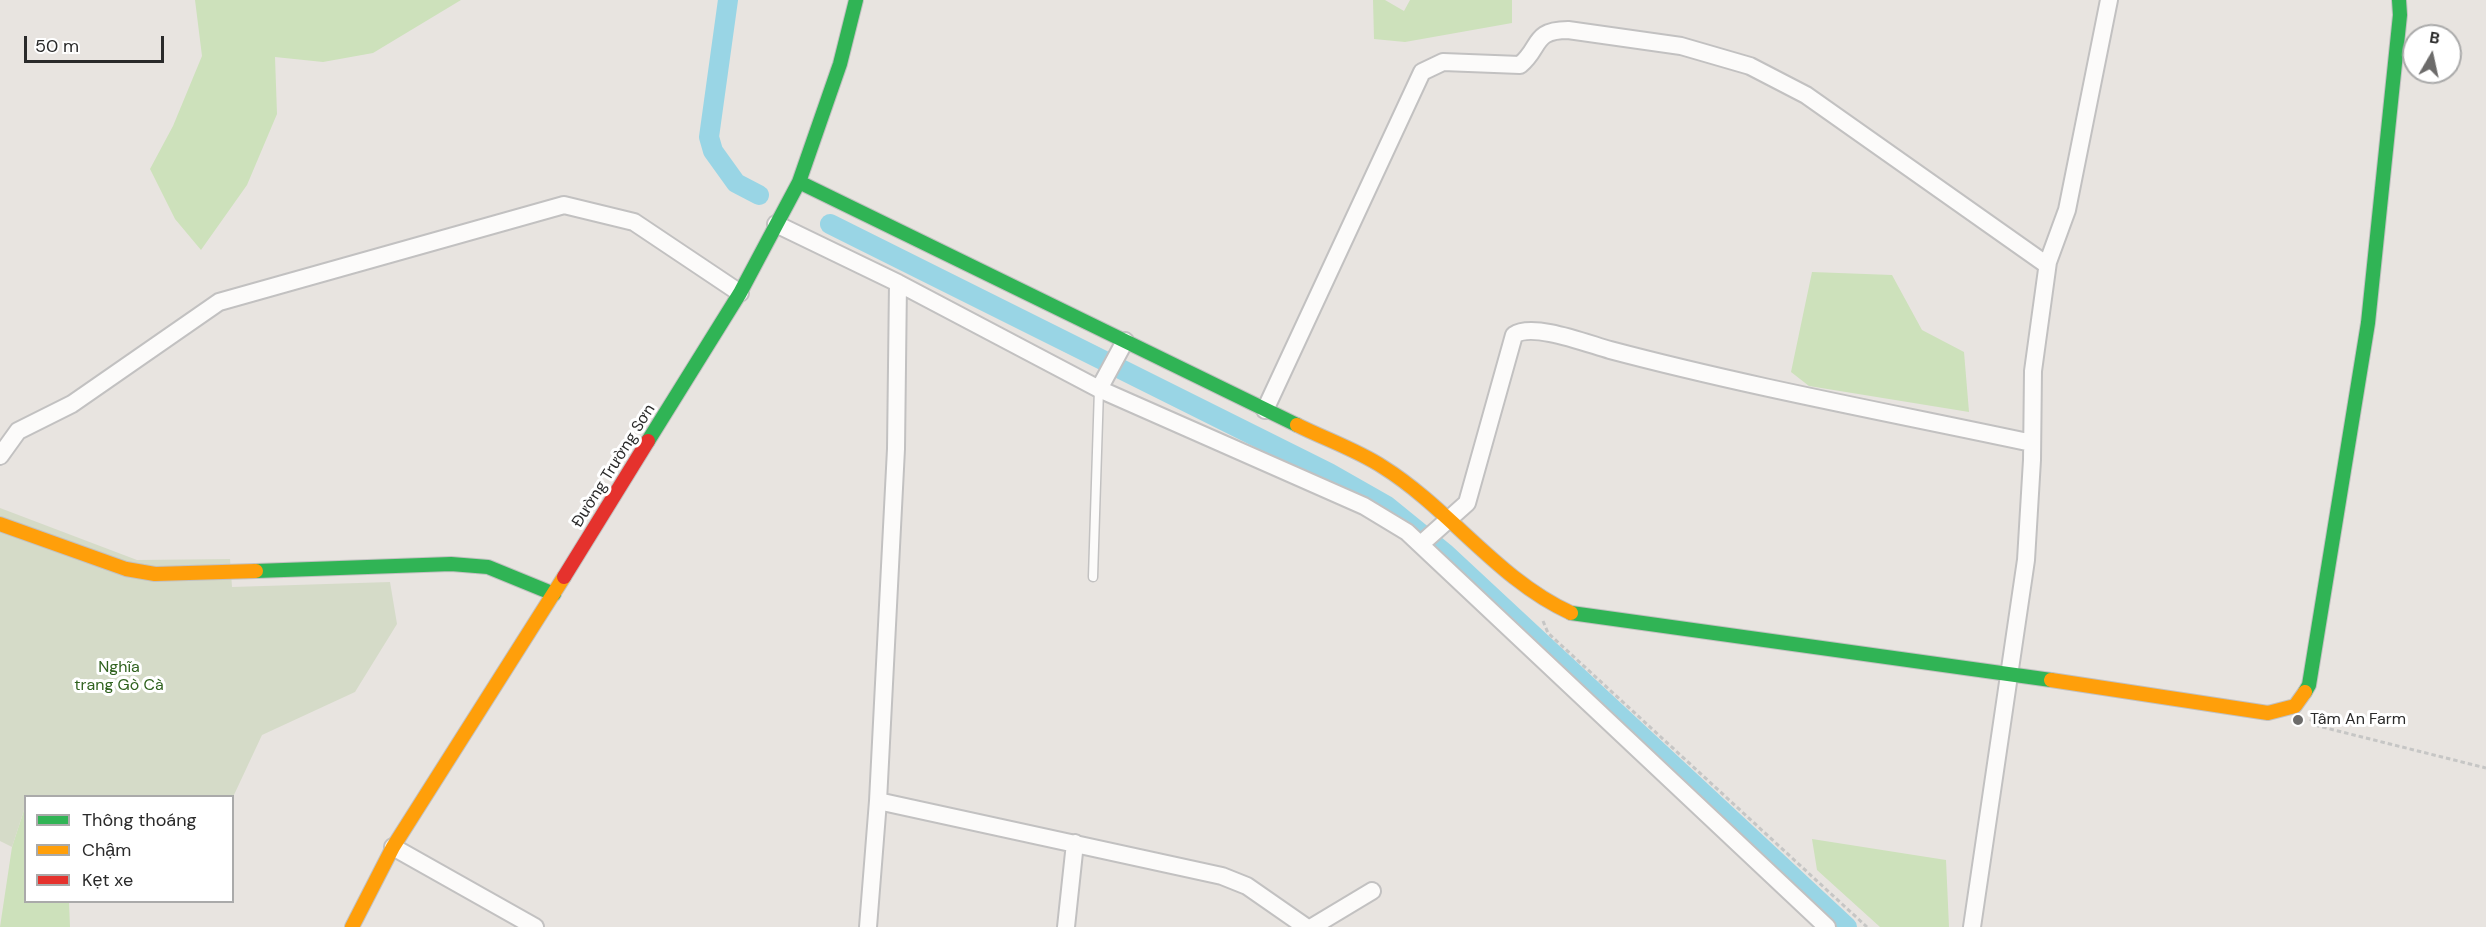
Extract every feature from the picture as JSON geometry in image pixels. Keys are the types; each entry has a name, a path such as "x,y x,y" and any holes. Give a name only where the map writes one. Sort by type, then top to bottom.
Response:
{"main road":[{"name":"Đường Trường Sơn","path":"352,927 393,847 554,594 740,293 799,182 840,64 856,0"},
{"path":"799,182 1383,467 1543,597 1559,609 1575,615 2010,674 2268,713 2295,706 2309,685 2368,323 2400,15 2399,0"},
{"path":"0,524 126,569 154,574 451,564 489,567 554,594"}],"street":[{"path":"1972,927 2026,560 2033,371 2048,265 2067,210 2109,0"},
{"path":"1265,410 1422,72 1443,62 1520,66 1545,33 1552,31 1568,30 1681,46 1750,66 1806,95 2048,265"},
{"path":"0,456 18,431 72,404 219,302 564,205 634,222 740,293"},
{"path":"776,224 897,282 1099,390 1365,506 1407,532 1827,927"},
{"path":"868,927 878,801 896,449 897,282"},
{"path":"1421,544 1467,503 1514,334 1521,330 1548,333 1693,372 2032,443"},
{"path":"1099,390 1125,341"},
{"path":"878,801 1222,876 1247,886 1306,927"},
{"path":"1066,927 1075,843"},
{"path":"393,847 535,927"},
{"path":"1312,927 1372,891"}],"lane":[{"path":"1093,577 1099,390"}],"path":[{"path":"1539,614 1548,633 1557,642 1867,927"},
{"path":"2295,706 2318,726 2486,768"}],"green space":[{"path":"195,0 461,0 373,53 323,62 275,57 277,114 247,185 201,250 175,219 150,169 173,126 202,56"},
{"path":"1373,0 1385,0 1404,11 1410,0 1512,0 1512,23 1405,42 1374,39"},
{"path":"1812,272 1892,275 1922,330 1964,352 1969,412 1809,386 1791,372"},
{"name":"Nghĩa trang Gò Cà","path":"0,508 137,560 230,559 232,587 390,582 397,624 355,692 262,735 234,795 24,795 24,810 12,847 0,841"},
{"path":"24,810 24,903 69,903 70,927 0,927 12,847"},
{"path":"1812,839 1946,860 1949,927 1880,927 1817,870"}],"waterway":[{"path":"728,0 709,137 713,151 736,183 759,195"},
{"path":"830,224 1329,473 1387,506 1446,554 1847,927"}],"traffic: fast":[{"path":"648,441 740,293 799,182 840,64 856,0"},
{"path":"2305,692 2309,685 2368,323 2400,15 2399,0"},
{"path":"799,182 1297,425"},
{"path":"256,571 451,564 488,567 554,594"},
{"path":"1571,613 2051,680"}],"traffic: slow":[{"path":"1297,425 1383,467 1430,503 1520,582 1571,613"},
{"path":"0,524 126,569 155,574 256,571"},
{"path":"352,927 393,847 564,577"},
{"path":"2051,680 2268,713 2295,706 2305,692"}],"traffic: jam":[{"path":"564,577 648,441"}],"place":[{"name":"Tâm An Farm","path":"2298,720"}]}
